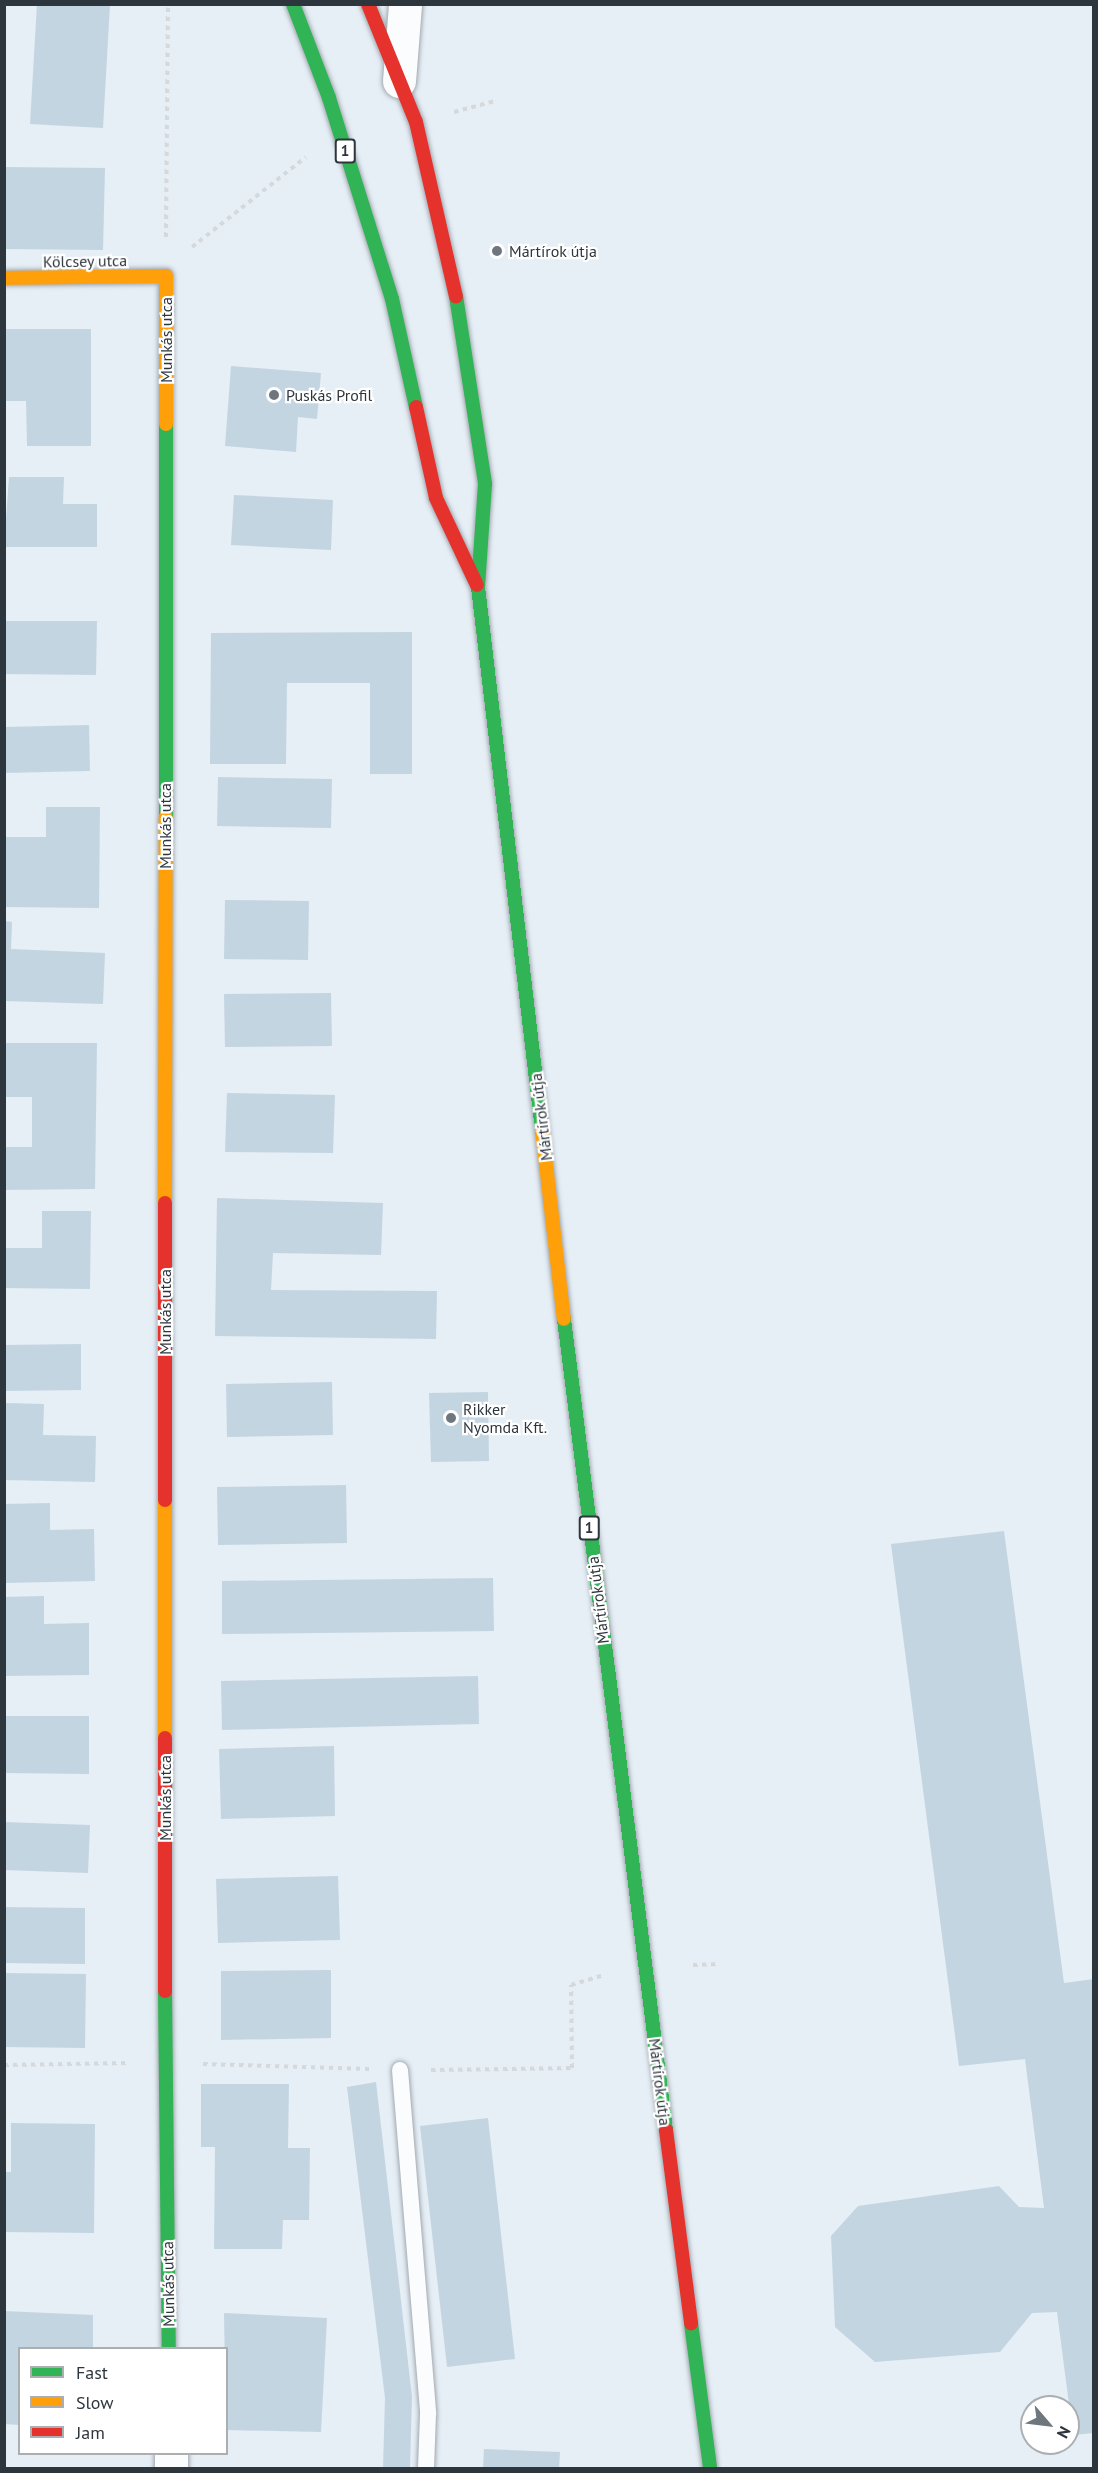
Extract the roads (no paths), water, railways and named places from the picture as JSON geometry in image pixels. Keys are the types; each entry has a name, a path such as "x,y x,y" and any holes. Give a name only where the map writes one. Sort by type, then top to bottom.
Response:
{"main road":[{"name":"Mártírok útja","path":"293,4 329,99 392,299 436,498 478,587"},
{"name":"Mártírok útja","path":"368,4 416,122 456,293 485,484 478,587 602,1634 710,2469"},
{"name":"Kölcsey utca","path":"4,278 166,276"},
{"name":"Munkás utca","path":"166,276 165,2063 169,2347"}],"street":[{"path":"399,81 405,4"}],"lane":[{"path":"400,2070 429,2414 426,2469"}],"place":[{"name":"Mártírok útja","path":"497,251"},
{"name":"Puskás Profil","path":"274,395"},
{"name":"Rikker Nyomda Kft.","path":"451,1418"}]}
